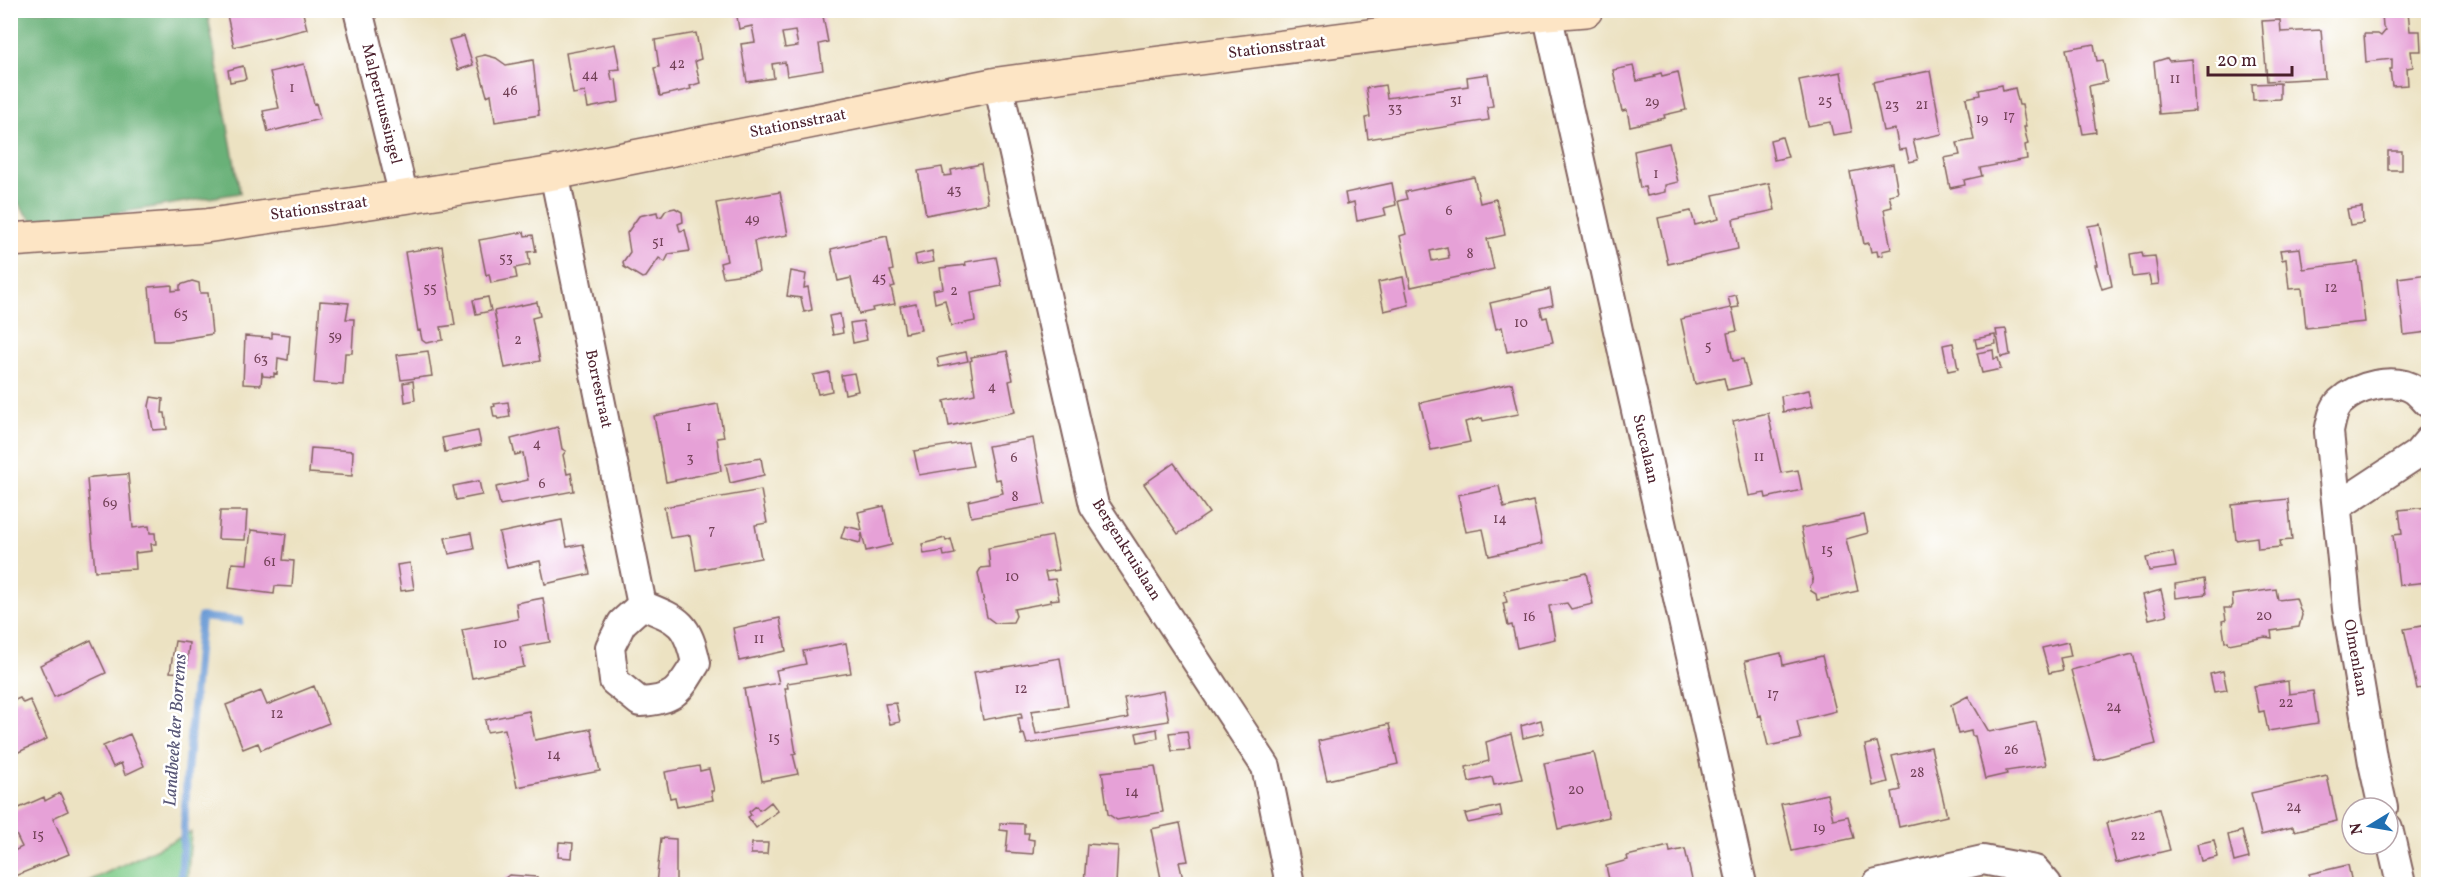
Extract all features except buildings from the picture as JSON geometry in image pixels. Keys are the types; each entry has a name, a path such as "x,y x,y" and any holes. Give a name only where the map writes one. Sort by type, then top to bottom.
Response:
{"street":[{"name":"Malpertuussingel","path":"358,10 404,196"},
{"name":"Stationsstraat","path":"11,237 205,226 554,173 998,84 1547,13 1586,10"},
{"name":"Succalaan","path":"1547,13 1742,885"},
{"name":"Bergenkruislaan","path":"998,84 1094,505 1266,767 1290,885"},
{"name":"Borrestraat","path":"554,173 642,605"},
{"name":"Olmenlaan","path":"2381,796 2373,763 2347,609 2329,432 2339,403 2360,389 2399,384 2414,389 2428,403"},
{"path":"2338,506 2417,454 2428,441"},
{"path":"2394,856 2401,885"},
{"path":"1877,885 1983,860 2035,870 2047,885"}],"green space":[{"path":"10,11 207,11 240,193 39,226 25,213 15,198 11,161"},
{"path":"191,832 187,884 83,884"}],"waterway":[{"name":"Landbeek der Borrems","path":"181,884 187,773 201,617 240,621"}]}
